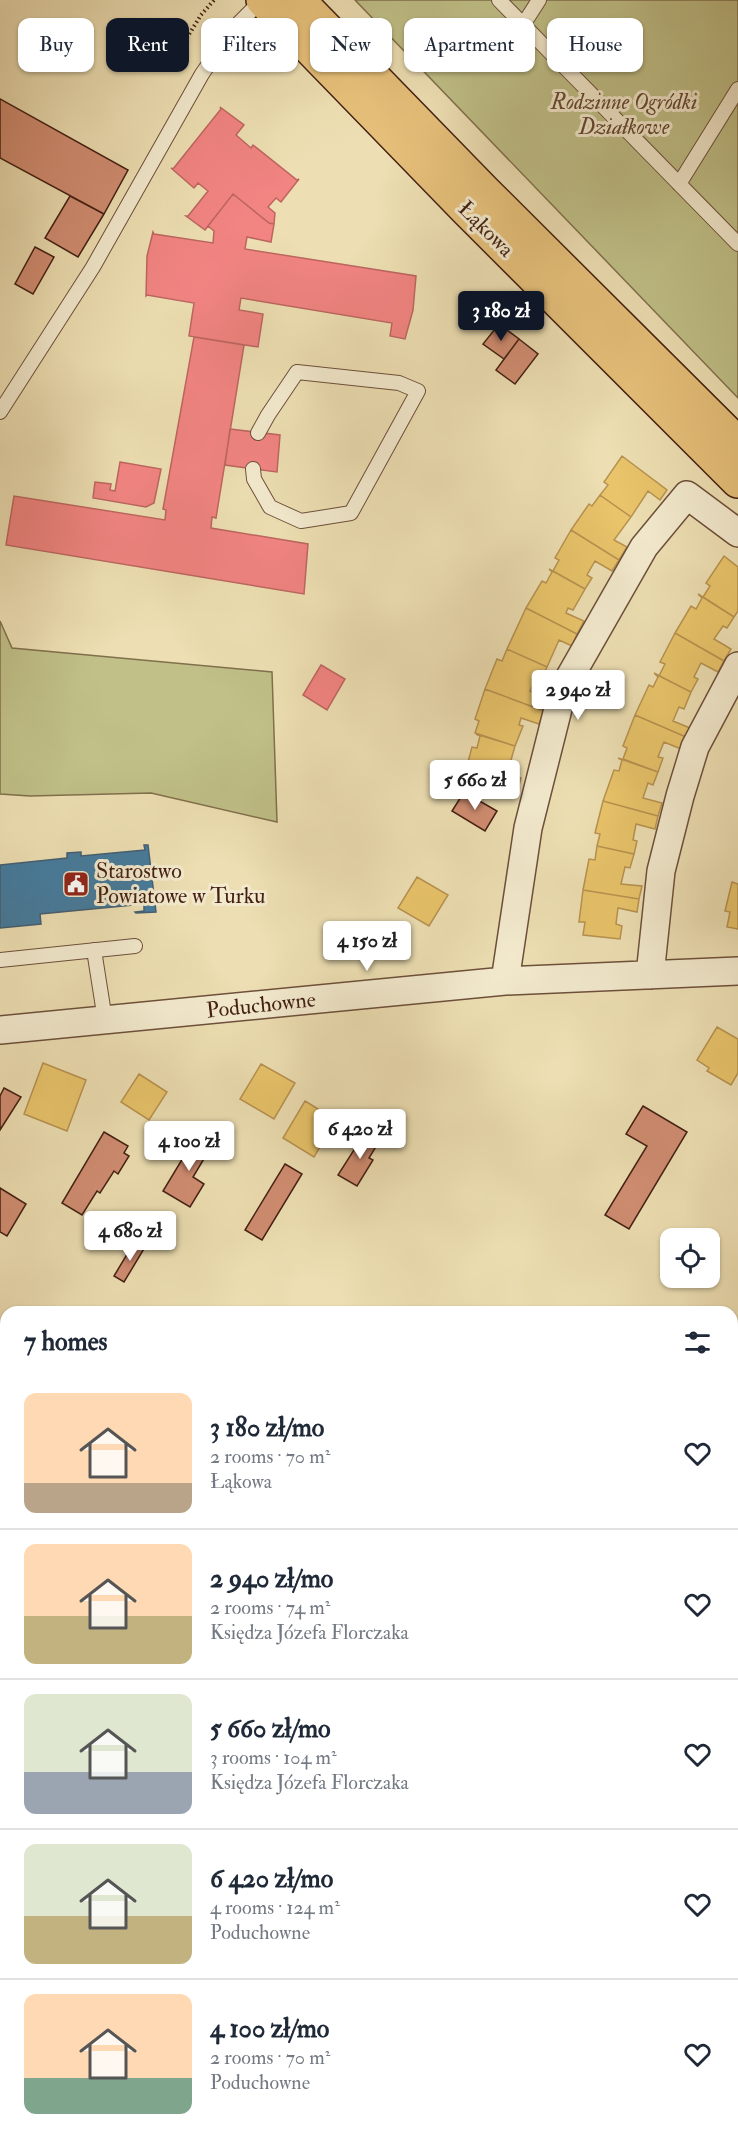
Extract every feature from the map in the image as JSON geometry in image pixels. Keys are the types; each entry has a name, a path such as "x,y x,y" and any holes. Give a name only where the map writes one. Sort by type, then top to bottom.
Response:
{"main road":[{"name":"Łąkowa","path":"263,0 466,210 738,481"},
{"name":"Łąkowa","path":"298,0 500,208 738,444"}],"street":[{"path":"505,981 528,828 563,689 644,547 687,495 738,533"},
{"path":"650,975 661,871 680,796 695,747 738,666"},
{"name":"Poduchowne","path":"0,1030 505,981 738,971"}],"lane":[{"path":"0,412 93,267 202,74 233,29 263,0"},
{"path":"499,0 516,18"},
{"path":"527,18 539,0"},
{"path":"535,37 738,244"},
{"path":"679,183 738,89"},
{"path":"253,469 254,479 270,507 301,521 351,513 418,391 399,383 297,372 258,433"},
{"path":"0,960 135,946"},
{"path":"94,950 105,1020"}],"path":[{"path":"189,35 201,15 214,0"}],"green space":[{"name":"Rodzinne Ogródki Działkowe","path":"355,0 738,0 738,398 424,72 535,72 535,18 404,18 404,51 392,38 392,18 372,18"},
{"path":"0,621 12,648 272,672 277,822 151,793 30,796 0,794"}],"building: Homes":[{"path":"622,456 667,490 660,500 648,491 631,517 600,495 608,485 604,482"},
{"path":"600,495 631,517 614,540 627,547 619,560 571,530 589,504 592,506"},
{"path":"571,530 619,560 612,571 595,561 587,575 592,578 585,589 553,571 559,560 555,558"},
{"path":"724,556 738,567 738,611 734,617 703,597 710,586 706,583"},
{"path":"549,569 585,589 573,610 568,608 566,613 584,621 577,634 526,608 542,581 546,583 552,572"},
{"path":"698,594 734,617 727,628 723,626 714,639 731,649 724,661 675,633 691,606 696,609 702,598"},
{"path":"526,608 577,634 572,646 559,640 547,667 507,649"},
{"path":"675,633 724,661 718,672 701,663 694,677 698,679 691,692 659,676 665,664 660,662"},
{"path":"507,649 547,667 538,687 533,685 530,691 549,699 544,711 485,689 497,659 502,661"},
{"path":"654,673 691,692 684,709 679,707 673,721 690,728 686,737 635,715 649,685 653,687 658,677"},
{"path":"485,689 544,711 539,724 521,718 519,725 523,726 515,746 475,733 479,721 475,719"},
{"path":"635,715 686,737 681,749 664,742 658,757 663,758 658,772 623,759 627,748 623,746"},
{"path":"476,734 515,746 509,767 504,766 502,773 521,778 517,792 464,777 472,747 477,748 480,736"},
{"path":"618,758 658,772 653,785 648,783 643,798 662,803 658,816 603,801 614,770 619,771 622,760"},
{"path":"603,801 658,816 655,829 636,824 633,840 637,841 634,854 597,846 600,834 595,833"},
{"path":"597,846 634,854 630,868 625,867 621,884 642,886 639,899 583,890 589,859 595,860"},
{"path":"417,877 448,895 429,926 398,908"},
{"path":"732,882 738,884 738,929 727,927 730,912 725,911"},
{"path":"583,890 639,899 637,912 618,908 616,924 622,926 620,939 583,935 585,922 579,922"},
{"path":"717,1027 738,1039 738,1073 731,1085 707,1071 709,1068 697,1060"},
{"path":"43,1063 86,1080 67,1131 24,1114"},
{"path":"261,1064 295,1083 274,1119 240,1099"},
{"path":"139,1074 167,1092 149,1120 121,1102"},
{"path":"305,1101 336,1120 314,1157 283,1138"}],"building: Health":[{"path":"220,107 244,125 236,135 251,148 253,145 297,180 299,179 281,202 276,198 268,207 275,213 274,224 269,223 233,194 205,230 186,216 208,191 198,183 194,188 171,168 173,169 221,109"},
{"path":"233,194 269,223 274,224 271,242 247,237 245,249 416,276 413,310 405,339 390,336 392,323 241,298 239,310 263,314 258,347 189,336 194,303 146,296 147,256 153,232 213,243 214,231 208,226"},
{"path":"194,337 244,345 216,518 212,517 211,528 308,544 304,594 6,545 14,496 165,520 166,510 163,509"},
{"path":"230,429 280,435 277,472 225,465"},
{"path":"120,462 161,469 154,503 146,507 93,498 95,482 111,484 110,490 115,491"},
{"path":"321,665 345,679 327,710 303,695"}],"building: Public":[{"name":"Starostwo Powiatowe w Turku","path":"144,845 148,845 156,912 135,912 144,911 144,904 40,914 41,924 0,928 0,865 67,858 67,853 81,852 81,856 145,850"}],"building: Other":[{"path":"0,99 128,170 104,214 0,158"},
{"path":"70,196 104,214 78,257 45,238"},
{"path":"35,247 54,257 33,294 15,284"},
{"path":"499,324 519,339 504,359 483,344"},
{"path":"519,339 538,354 515,384 496,370"},
{"path":"464,792 497,811 485,831 452,811"},
{"path":"4,1088 21,1097 0,1130 0,1096"},
{"path":"643,1106 687,1132 629,1229 605,1215 647,1146 626,1134"},
{"path":"366,1131 380,1140 369,1158 373,1160 357,1186 338,1175"},
{"path":"104,1132 128,1146 124,1153 129,1156 118,1174 114,1171 100,1193 97,1191 82,1215 62,1203"},
{"path":"198,1133 214,1142 193,1177 204,1184 190,1207 163,1191"},
{"path":"285,1164 302,1174 262,1240 245,1230"},
{"path":"0,1188 26,1204 7,1236 0,1232"},
{"path":"135,1241 145,1247 124,1282 114,1276"}],"place":[{"name":"Starostwo Powiatowe w Turku","path":"76,884"}]}
